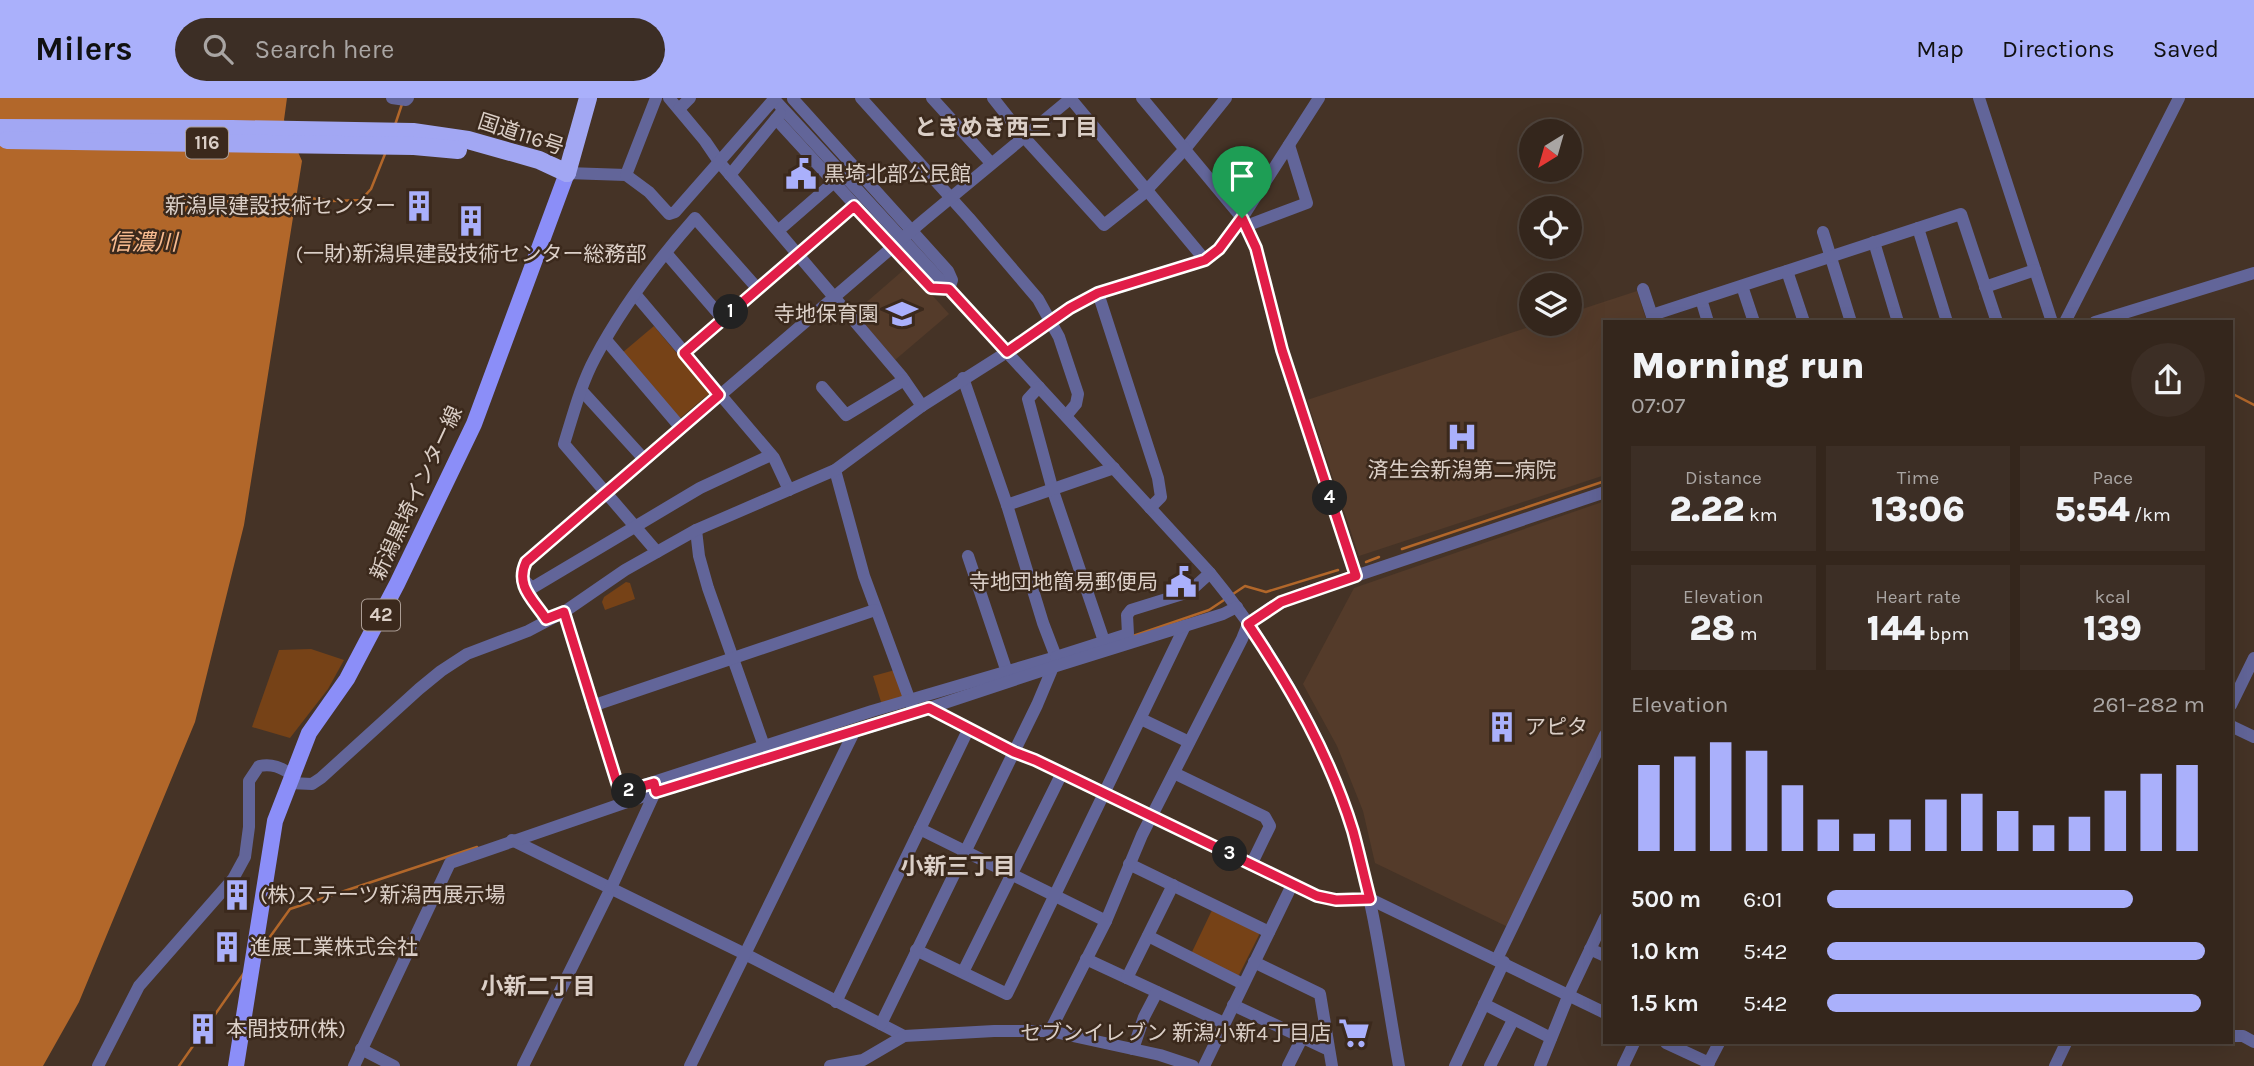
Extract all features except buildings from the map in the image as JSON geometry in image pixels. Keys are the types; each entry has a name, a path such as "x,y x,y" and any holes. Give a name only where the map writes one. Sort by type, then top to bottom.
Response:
{"highway":[{"name":"国道116号","path":"0,128 218,128 414,139 468,150 537,172 567,173 588,98"},
{"name":"国道116号","path":"0,140 414,139"}],"main road":[{"name":"新潟黒埼インター線","path":"236,1066 275,821 309,733 348,679 474,424 567,173"}],"street":[{"path":"392,98 408,98"},
{"path":"626,175 656,98"},
{"path":"669,98 922,405"},
{"path":"679,109 690,98"},
{"path":"567,173 626,175 649,191 669,214 675,212 774,98 1210,573 1237,607 1280,672 1327,764 1352,830 1370,899 1399,1066"},
{"path":"861,98 951,197 1038,299 1052,321 1078,394 1076,404 1066,416"},
{"path":"932,98 991,163"},
{"path":"993,98 1023,136 1104,225 1148,189 1185,149 1223,99"},
{"path":"546,619 524,586 520,574 526,562 1070,98 1205,260"},
{"path":"1142,98 1244,222 1256,248 1282,350 1356,576"},
{"path":"98,1066 139,986 233,879 245,857 249,827 249,781 259,766 275,765 291,779 312,784 411,696 467,654 528,631 546,619 564,612 625,570 696,530 835,470 922,405 1098,293 1205,260 1244,222 1319,98"},
{"path":"1979,98 2051,320"},
{"path":"2066,320 2179,98"},
{"path":"730,175 794,99 948,271 952,280 949,289"},
{"path":"776,119 931,288 949,289"},
{"path":"1244,222 1307,203 1289,145"},
{"path":"779,230 834,183"},
{"path":"684,353 854,206"},
{"path":"1643,289 1653,318 1701,299 1961,214 1996,320"},
{"path":"657,552 564,444 582,391 594,360 635,294 695,218 757,288"},
{"path":"1918,228 1946,320"},
{"path":"1823,232 1850,320"},
{"path":"1874,242 1897,320"},
{"path":"666,253 723,318"},
{"path":"1985,287 2035,270"},
{"path":"1787,271 1803,320"},
{"path":"2101,320 2254,273"},
{"path":"1742,286 1753,320"},
{"path":"1098,293 1158,478 1161,497 1150,508"},
{"path":"635,294 771,455 789,490"},
{"path":"1701,299 1707,320"},
{"path":"606,340 681,428"},
{"path":"881,1024 1037,705 1055,662 1007,505 964,378"},
{"path":"822,387 846,415 904,380"},
{"path":"1039,387 1028,399 1053,491 1104,641"},
{"path":"582,391 644,460"},
{"path":"522,578 532,588 700,488 771,455"},
{"path":"1007,505 1114,468"},
{"path":"835,470 875,610 911,707"},
{"path":"1050,1031 1106,921 1152,816 1248,624 1281,602 1603,493"},
{"path":"696,530 705,577 764,746"},
{"path":"968,556 1007,672"},
{"path":"354,1066 450,863 764,746 872,711 929,708 1055,662 1128,634 1127,615 1131,610 1189,592 1210,573"},
{"path":"564,612 618,786 623,792 655,788 854,732 911,707 1007,672 1055,662 1185,626 1237,607"},
{"path":"592,706 875,610"},
{"path":"916,950 1007,994 1185,626"},
{"path":"2233,701 2254,658"},
{"path":"929,708 1014,752 1105,793 1292,885 1327,899 1370,899 1501,960 1603,1012"},
{"path":"1141,719 1189,742"},
{"path":"2233,727 2254,737"},
{"path":"836,1002 968,728"},
{"path":"690,1066 854,732"},
{"path":"1455,1066 1603,739"},
{"path":"963,972 1062,773"},
{"path":"1174,773 1265,817 1270,825 1251,864"},
{"path":"523,1066 611,888 655,788"},
{"path":"920,829 1106,921"},
{"path":"512,840 745,954 904,1036 1050,1031 1160,1055 1193,1066"},
{"path":"1129,864 1269,932"},
{"path":"1127,978 1173,885"},
{"path":"1204,1066 1292,885"},
{"path":"1540,1066 1569,994 1603,922"},
{"path":"1148,936 1243,984"},
{"path":"1590,949 1603,956"},
{"path":"1086,959 1224,1023"},
{"path":"1254,962 1320,994 1332,1066"},
{"path":"1133,1049 1144,1017 1157,992"},
{"path":"1484,1004 1551,1038"},
{"path":"1233,1005 1329,1050"},
{"path":"1490,1066 1513,1020"},
{"path":"830,1066 865,1063 904,1036"},
{"path":"2235,1036 2243,1036 2254,1042"},
{"path":"1288,1066 1302,1038"},
{"path":"1623,1066 1634,1044"},
{"path":"1668,1044 1708,1065 1718,1044"},
{"path":"2055,1066 2066,1044"},
{"path":"361,1049 394,1066"}],"shaded area":[{"name":"寺地保育園","path":"907,267 949,314 895,360 854,313"},
{"name":"済生会新潟第二病院","path":"1637,291 1646,320 1603,320 1603,476 1359,556 1307,400 1519,330 1519,336 1582,336 1582,309"},
{"path":"654,326 710,393 678,420 622,353"},
{"path":"1603,502 1603,729 1508,927 1375,863 1363,811 1337,746 1303,684 1354,588"},
{"path":"626,582 630,583 635,599 605,610 602,602 604,597"},
{"path":"311,649 344,660 328,689 290,738 252,727 279,650"},
{"path":"895,670 904,698 882,705 873,676"},
{"path":"1213,908 1258,930 1259,935 1239,975 1236,976 1191,954"}],"water":[{"name":"信濃川","path":"0,98 287,98 284,120 302,161 244,525 195,722 79,1002 43,1066 0,1066"}],"waterway":[{"path":"395,125 402,104"},
{"path":"295,196 332,201 361,200 371,189 385,154"},
{"path":"2233,394 2254,405"},
{"path":"1402,549 1603,482"},
{"path":"1366,562 1379,557"},
{"path":"1233,594 1245,586 1266,592 1338,570"},
{"path":"1133,636 1209,610 1224,600"},
{"path":"763,753 907,709"},
{"path":"262,948 290,909 477,847"},
{"path":"179,1066 244,973"}],"place":[{"name":"黒埼北部公民館","path":"801,174"},
{"name":"新潟県建設技術センター","path":"419,206"},
{"name":"(一財)新潟県建設技術センター総務部","path":"471,221"},
{"name":"寺地保育園","path":"902,314"},
{"name":"済生会新潟第二病院","path":"1462,437"},
{"name":"寺地団地簡易郵便局","path":"1181,582"},
{"name":"アピタ","path":"1502,727"},
{"name":"(株)ステーツ新潟西展示場","path":"237,895"},
{"name":"進展工業株式会社","path":"227,947"},
{"name":"本間技研(株)","path":"203,1029"},
{"name":"セブンイレブン 新潟小新4丁目店","path":"1354,1033"}],"district":[{"name":"ときめき西三丁目","path":"1006,127"},
{"name":"小新三丁目","path":"958,866"},
{"name":"小新二丁目","path":"538,986"}],"route":[{"path":"854,206 931,288 949,289 1007,352 1070,308 1098,293 1205,260 1219,249 1242,218 1256,248 1282,350 1356,576 1281,602 1248,624 1306,718 1327,764 1352,830 1370,899 1336,900 1317,896 1014,752 929,708 656,792 654,783 623,792 618,786 564,612 546,619 524,586 520,574 526,562 719,395 684,353 854,206"}]}
